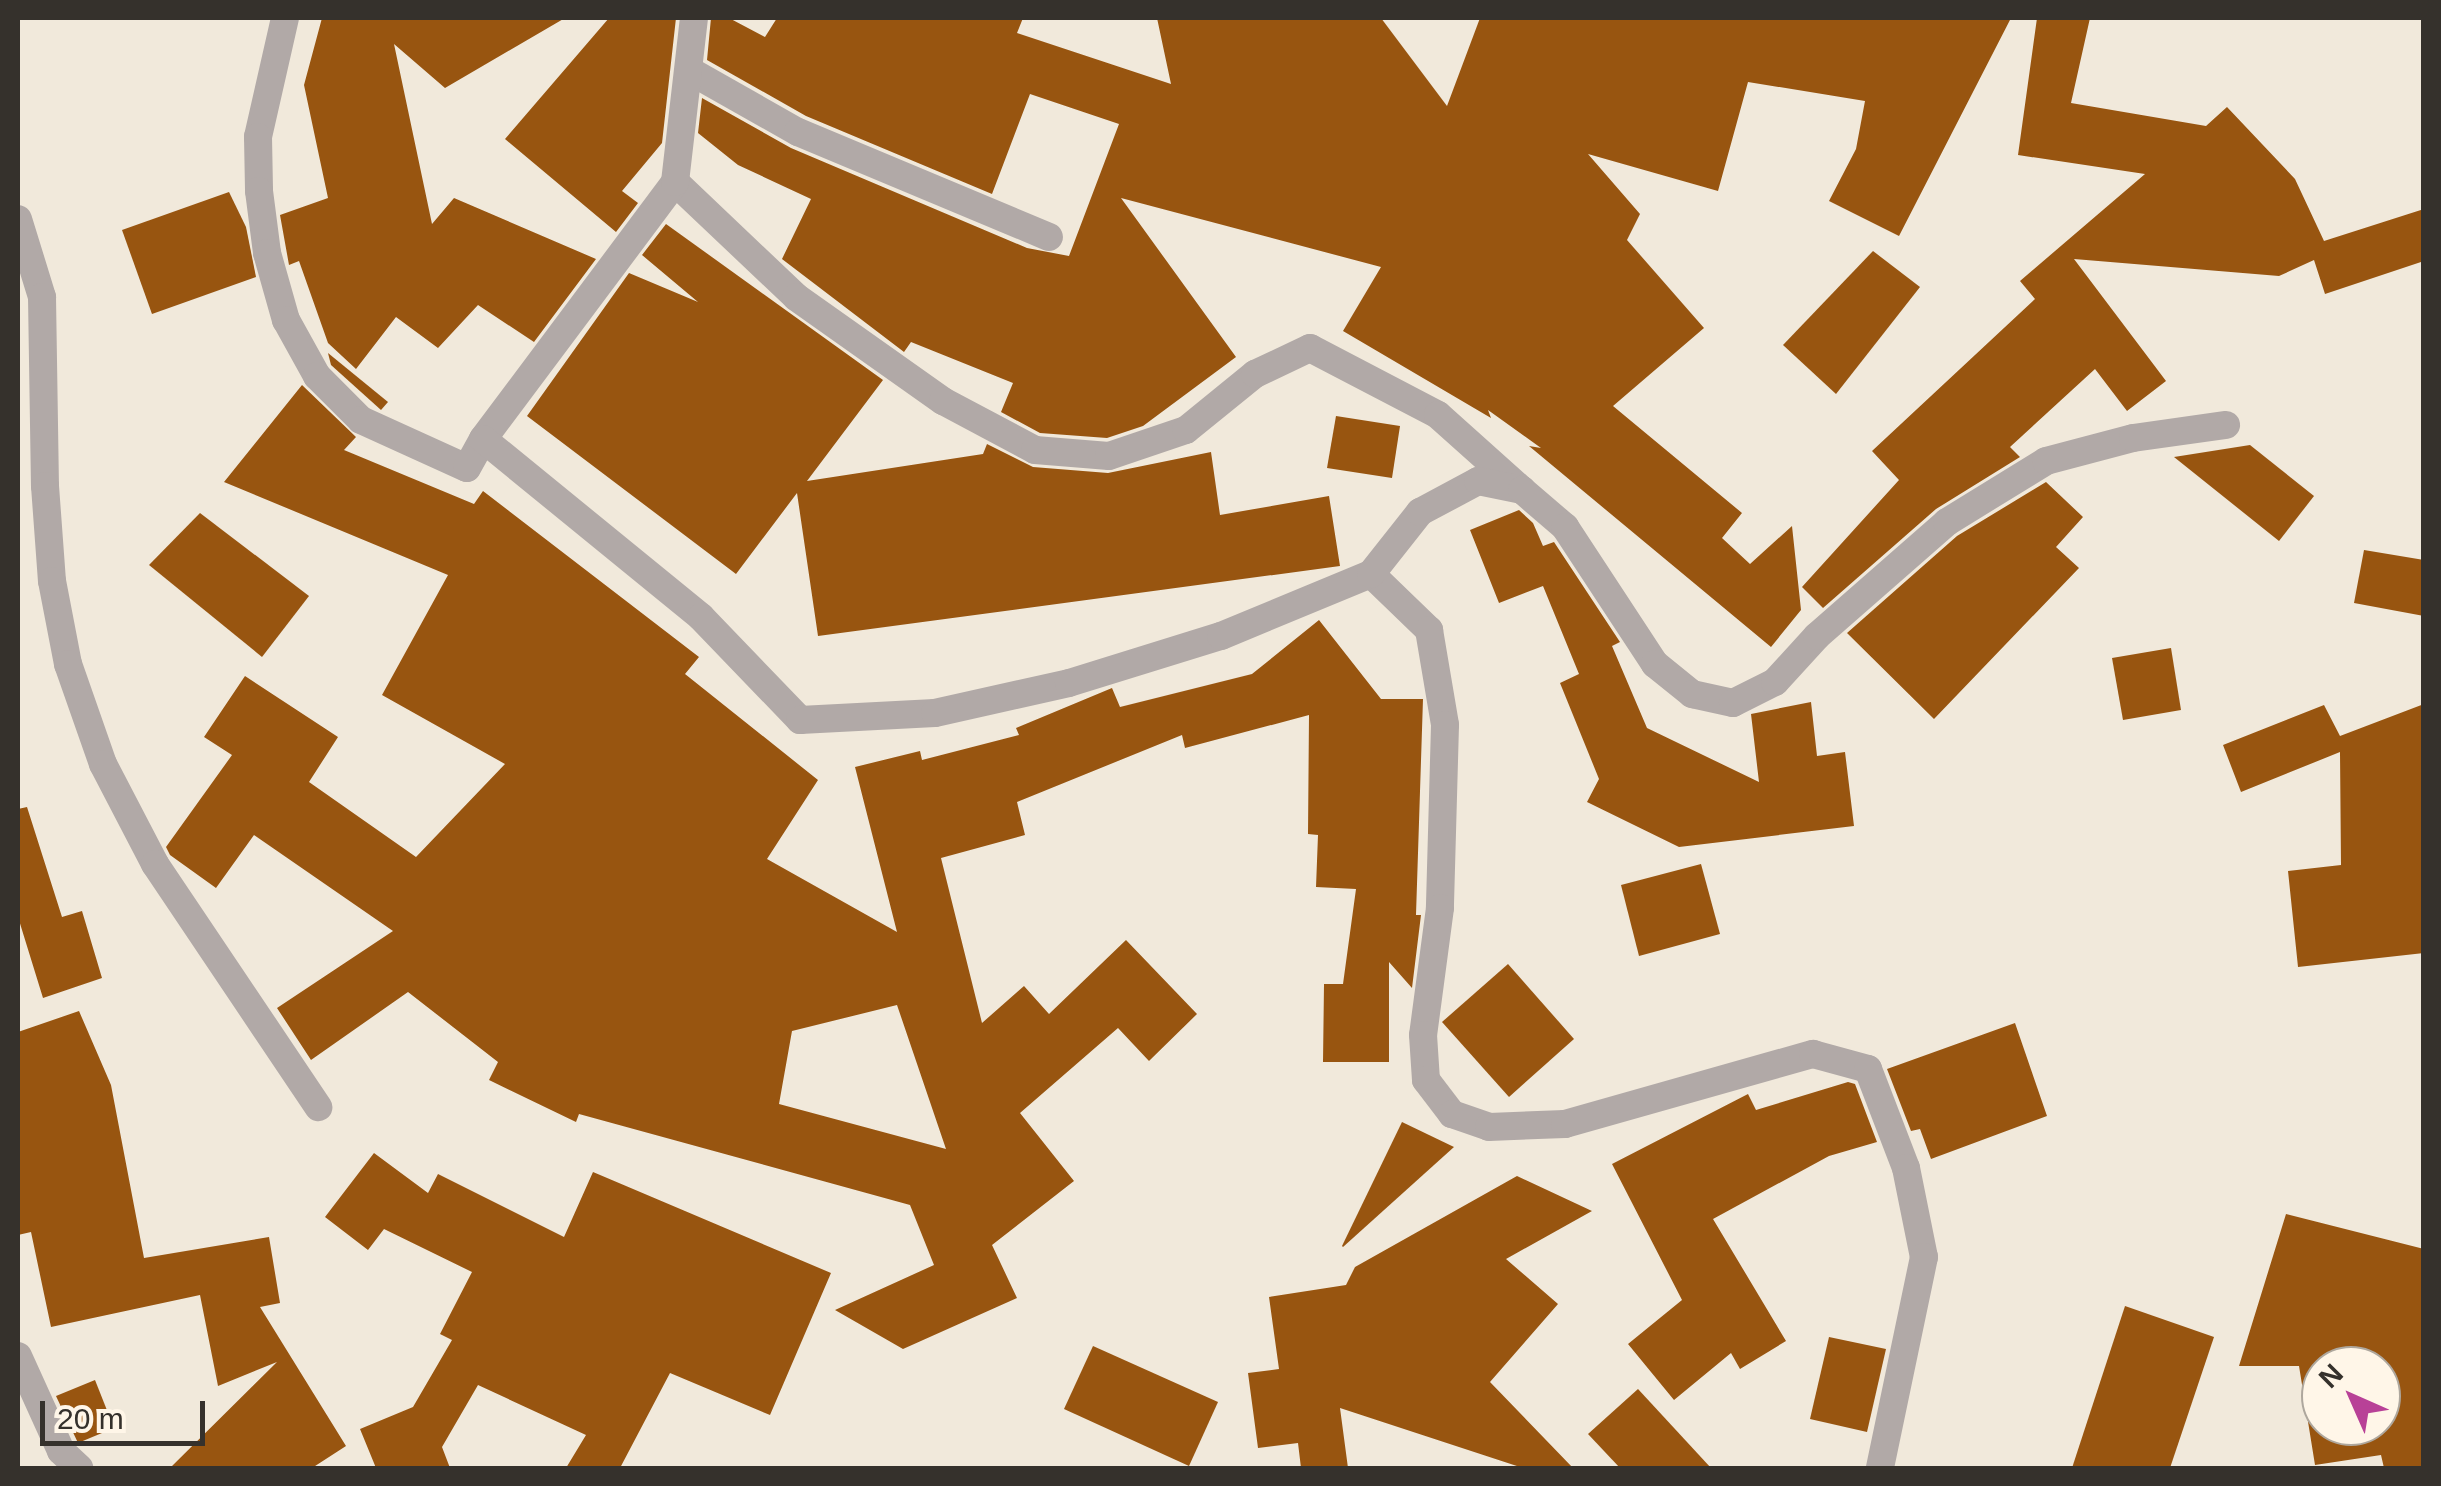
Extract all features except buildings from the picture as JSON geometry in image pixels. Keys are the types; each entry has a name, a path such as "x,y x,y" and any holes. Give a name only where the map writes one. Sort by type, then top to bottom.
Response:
{"street":[{"path":"285,18 258,137 267,253 286,320 317,376 361,420 467,468 483,439 675,182 694,18"},
{"path":"690,72 798,132 1049,237"},
{"path":"675,182 796,297 943,402 1035,450 1109,456 1186,430 1254,374 1310,348 1438,415 1565,528 1656,664 1692,694 1733,703 1775,682 1817,636 1948,522 2046,461 2133,438 2226,425"},
{"path":"18,219 42,297 45,486 52,581 68,664 103,764 154,864 318,1107"},
{"path":"483,439 701,618 800,720 935,713 1069,684 1221,636 1370,574 1420,512 1478,481 1522,490"},
{"path":"1370,574 1429,630 1445,725 1440,908 1423,1035 1426,1080 1452,1114 1489,1127 1566,1124 1813,1054 1868,1070 1906,1168 1924,1258 1880,1468"},
{"path":"18,1356 61,1451 79,1468"}]}
